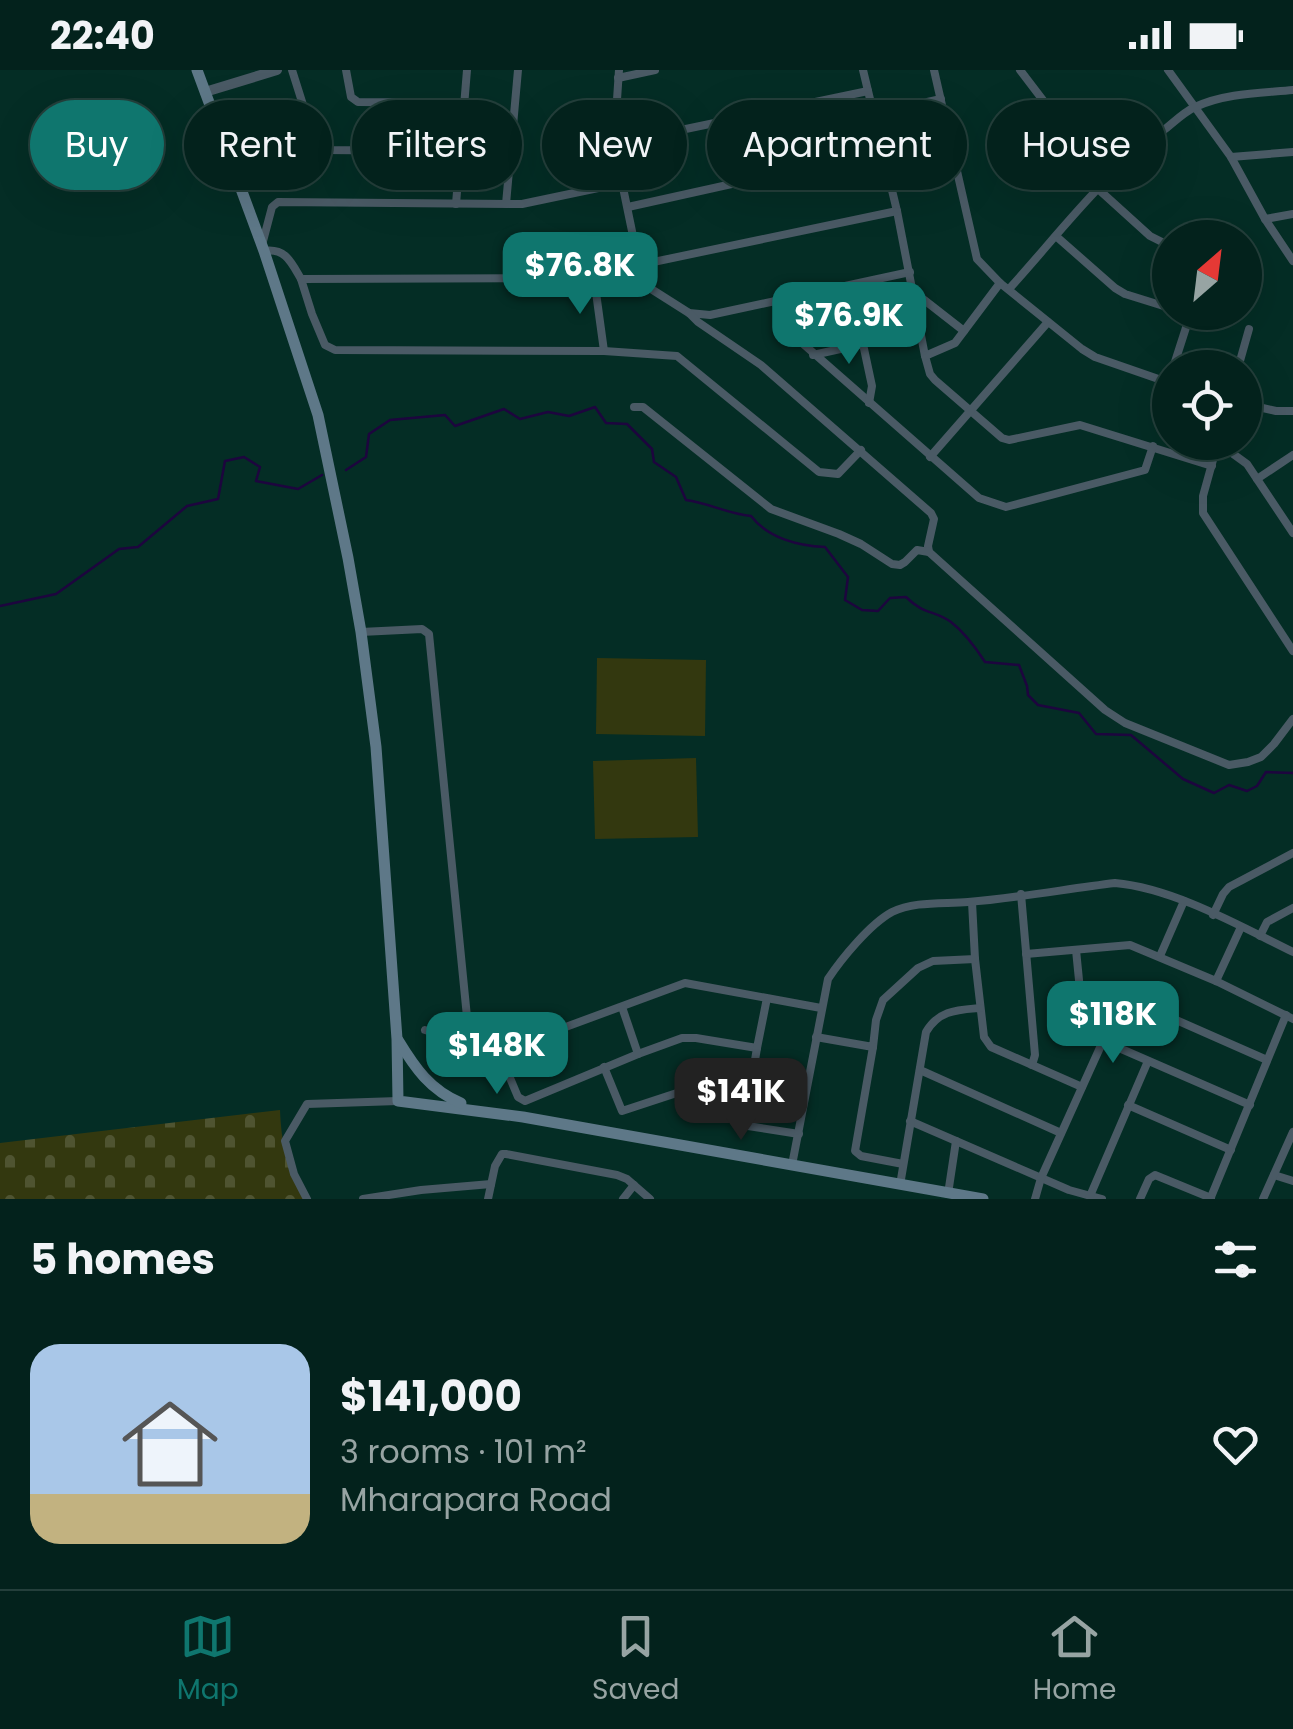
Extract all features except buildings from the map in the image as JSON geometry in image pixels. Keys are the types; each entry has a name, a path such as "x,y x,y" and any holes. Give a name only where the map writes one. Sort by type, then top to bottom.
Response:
{"main road":[{"path":"197,70 263,248 318,415 361,632 376,747 398,1101 479,1110 983,1199"},
{"path":"397,1040 430,1086 479,1110"}],"street":[{"path":"205,92 277,70"},
{"path":"292,70 316,146 321,150 352,150"},
{"path":"346,70 350,97 355,100"},
{"path":"462,100 466,70"},
{"path":"506,204 518,70"},
{"path":"617,100 619,74 656,70"},
{"path":"863,70 870,100"},
{"path":"934,70 941,100"},
{"path":"1020,70 1043,100"},
{"path":"1168,70 1231,158 1293,261"},
{"path":"1166,129 1194,108 1229,96 1293,90"},
{"path":"687,129 868,91"},
{"path":"1231,158 1293,152"},
{"path":"628,207 707,189"},
{"path":"456,204 457,190"},
{"path":"589,190 522,204 278,202 272,207 263,248 287,255 326,345 334,350 604,350 678,356 819,472 838,474 861,450"},
{"path":"624,190 638,265 648,288 761,365 932,513 929,552"},
{"path":"775,301 785,328 979,498 1006,508 1145,470 1152,446 1080,425 1009,440 1002,438 935,380 925,356 891,190"},
{"path":"961,190 977,259 1000,283 1095,357 1152,375"},
{"path":"1009,289 1095,190"},
{"path":"1099,190 1152,237"},
{"path":"301,280 594,278 638,265 897,211"},
{"path":"1265,219 1293,214"},
{"path":"1057,237 1116,288 1152,302"},
{"path":"689,314 710,316 910,272"},
{"path":"594,278 604,350"},
{"path":"925,356 955,343 1000,283"},
{"path":"914,292 964,331"},
{"path":"930,457 1048,322"},
{"path":"813,355 862,344 872,386 869,403"},
{"path":"634,407 643,407 771,509 862,544 892,564 900,565 917,550 929,552 1105,710 1125,723 1229,765 1262,756 1293,719"},
{"path":"1262,408 1293,411"},
{"path":"1256,479 1293,455"},
{"path":"1194,460 1212,466"},
{"path":"1214,460 1203,496 1203,513 1293,651"},
{"path":"1242,460 1293,533"},
{"path":"361,632 422,629 429,634 468,1027 438,1034 425,1030"},
{"path":"1213,915 1229,887 1293,853"},
{"path":"792,1165 828,980 836,966 881,918 908,906 1115,884 1138,885 1184,901 1293,952"},
{"path":"1021,894 1036,1055 1032,1064"},
{"path":"1160,956 1184,901"},
{"path":"972,902 980,1008 987,1043 1082,1087"},
{"path":"1260,936 1267,922 1293,908"},
{"path":"1216,981 1241,927"},
{"path":"1026,954 1130,945 1290,1017 1267,1060 1213,1198 1155,1175 1148,1180 1140,1199"},
{"path":"1076,950 1083,1020 1092,1034 1250,1105"},
{"path":"902,1164 855,1151 876,1020 883,1000 918,968 932,961 975,959"},
{"path":"757,1048 690,1037 524,1101 518,1097 500,1054 685,983 821,1008"},
{"path":"1080,998 1124,997 1267,1060"},
{"path":"767,998 745,1123 799,1134"},
{"path":"622,1007 638,1054"},
{"path":"900,1185 926,1032 950,1011 980,1008"},
{"path":"816,1037 873,1047"},
{"path":"1035,1199 1103,1041"},
{"path":"1090,1196 1148,1061"},
{"path":"604,1067 622,1111 695,1087 750,1096"},
{"path":"920,1070 1061,1133"},
{"path":"307,1199 294,1174 286,1140 307,1104 398,1101"},
{"path":"1128,1106 1231,1150"},
{"path":"910,1121 1041,1178 1102,1199"},
{"path":"1263,1199 1293,1132"},
{"path":"948,1194 956,1141"},
{"path":"488,1199 497,1161 506,1154 617,1174 650,1199"},
{"path":"1274,1175 1293,1181"},
{"path":"363,1199 491,1184"},
{"path":"623,1199 634,1186"}],"green space":[{"path":"597,658 706,660 705,736 596,734"},
{"path":"696,758 698,837 595,839 593,761"},
{"path":"280,1110 286,1157 305,1199 0,1199 0,1143"}],"waterway":[{"path":"346,470 366,457 369,434 390,420 445,415 455,426 504,409 520,419 548,412 569,416 595,407 606,423 627,424 652,449 654,462 676,477 686,500 751,516 784,539 825,547 848,577 845,600 862,610 878,611 890,598 906,597 951,622 985,662 1019,665 1028,695 1038,705 1079,713 1096,734 1131,735 1183,779 1214,793 1229,785 1247,791 1257,786 1266,772 1293,773"},
{"path":"0,606 56,594 119,549 138,547 187,506 218,499 225,461 244,457 260,467 256,481 298,489 322,475"}]}
